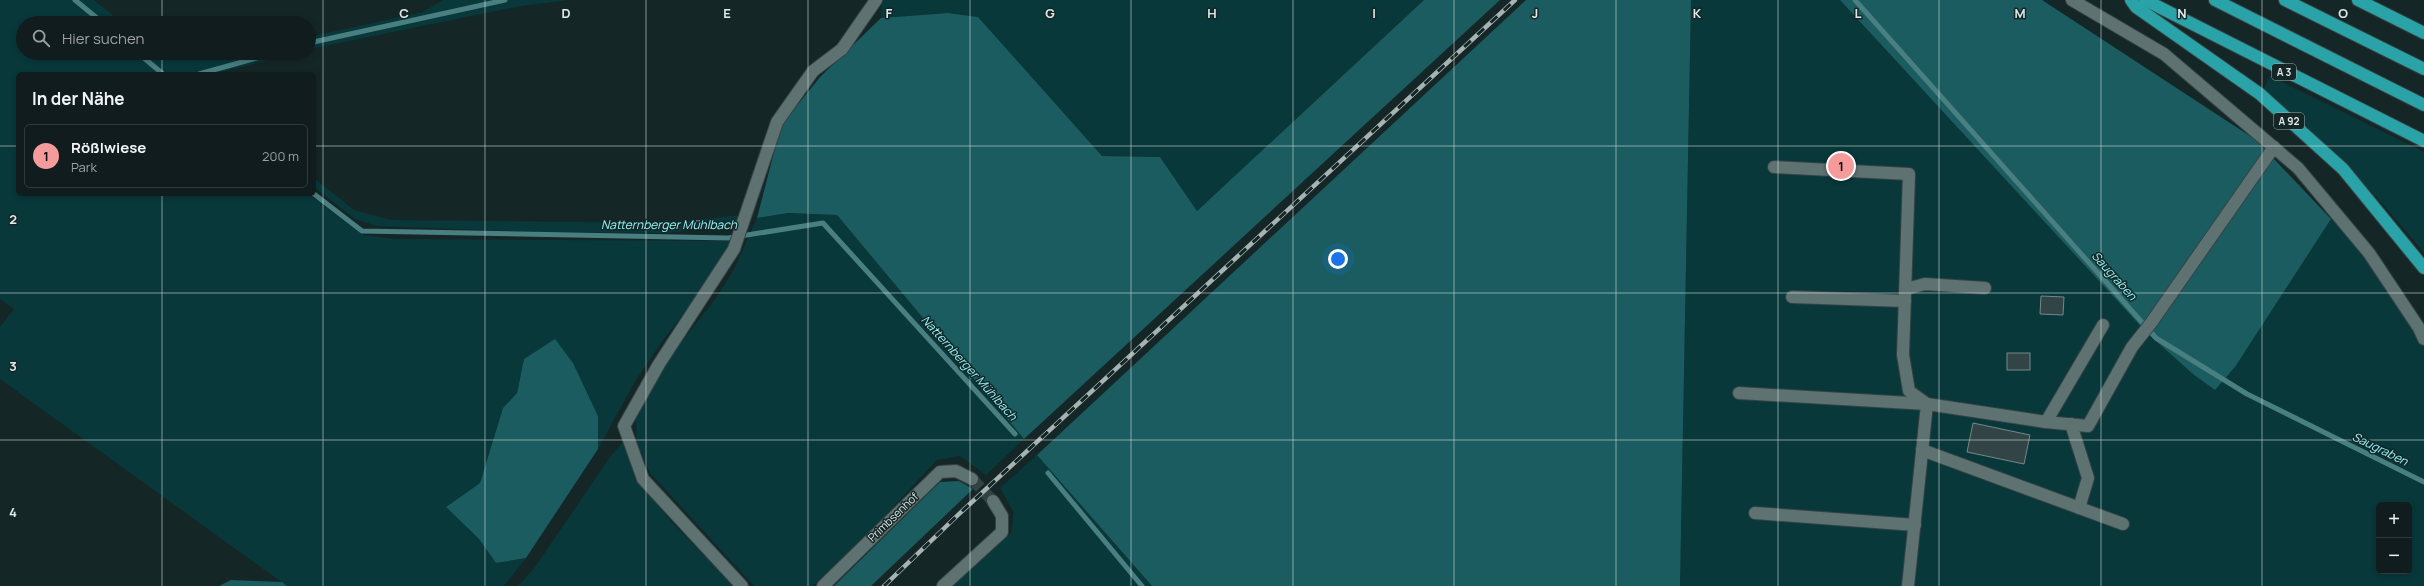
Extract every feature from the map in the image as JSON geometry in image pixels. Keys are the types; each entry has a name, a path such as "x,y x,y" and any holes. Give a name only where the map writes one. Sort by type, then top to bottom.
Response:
{"highway":[{"name":"A 92","path":"2131,0 2136,7 2260,94 2337,164 2424,268"},
{"name":"A 3","path":"2145,0 2424,141"},
{"path":"2215,0 2424,105"},
{"path":"2285,0 2424,69"},
{"path":"2358,0 2424,32"}],"lane":[{"path":"742,586 643,479 624,426 659,364 734,248 777,122 813,70 842,49 876,0"},
{"path":"2072,0 2164,54 2298,168 2369,253 2419,328 2424,338"},
{"path":"1739,393 1927,404 2046,422 2088,426 2132,347 2152,323 2274,147"},
{"path":"1774,167 1909,174 1904,356 1910,391 1927,404"},
{"path":"1792,297 1905,295 1925,284 1985,288"},
{"path":"2046,422 2103,326"},
{"path":"1908,586 1927,404"},
{"path":"2071,424 2088,478 2079,508"},
{"path":"1922,450 2122,524"},
{"name":"Primbsenhof","path":"823,586 940,472 956,471 972,479"},
{"path":"943,586 1002,532 1002,516 993,501"},
{"path":"1755,513 1915,525"}],"shaded area":[{"path":"0,0 94,0 113,16 16,16 16,60 268,60 221,72 16,72 16,196 311,196 363,235 395,239 731,241 704,287 663,340 634,383 598,449 598,416 573,363 555,340 524,359 517,393 503,408 480,483 446,507 479,539 496,563 526,558 504,586 287,586 0,379 0,327 14,309 0,299"},
{"path":"443,0 570,0 521,6 316,48 316,35 423,12"},
{"path":"882,0 1424,0 1197,211 1160,157 1102,156 978,17 948,13 881,18"},
{"path":"1424,0 1500,0 1024,439 837,215 788,213 757,218 781,125 821,76 881,18 948,13 978,17 1102,156 1160,157 1197,211"},
{"path":"1526,0 1691,0 1680,586 1152,586 1037,455"},
{"path":"1691,0 1840,0 2147,333 2194,375 2215,390 2235,367 2331,219 2358,247 2383,279 2406,313 2424,348 2424,586 1680,586"},
{"path":"1840,0 2042,0 2256,140 2331,219 2235,367 2215,390 2194,375 2147,333"},
{"path":"2270,76 2424,152 2424,253 2387,209 2348,167 2264,88"},
{"path":"316,180 354,210 391,220 666,223 740,215 735,225 668,233 534,232 377,226 355,219 316,189"},
{"path":"788,213 837,215 1024,439 986,475 960,456 937,460 880,521 813,586 754,586 650,473 637,443 636,419 665,363 716,298 734,269 757,218"},
{"path":"555,339 573,363 598,416 598,449 526,558 496,563 479,539 446,507 480,483 503,408 517,393 524,359"},
{"path":"623,442 632,465 659,507 684,535 735,586 518,586 533,570 610,457"},
{"path":"1037,455 1152,586 953,586 1011,533 1014,513 1000,488"},
{"path":"959,481 973,489 871,586 834,586 940,482"},
{"path":"231,580 282,582 287,586 219,586"}],"building":[{"path":"2041,296 2064,297 2063,315 2040,314"},
{"path":"2007,353 2030,353 2030,370 2007,370"},
{"path":"1973,423 2030,435 2024,464 1967,452"}],"waterway":[{"name":"Natternberger Mühlbach","path":"75,0 94,16"},
{"path":"316,41 505,0"},
{"name":"Saugraben","path":"1855,0 2156,338 2247,394 2424,482"},
{"name":"Natternberger Mühlbach","path":"146,60 161,72"},
{"path":"206,72 249,60"},
{"name":"Natternberger Mühlbach","path":"316,196 362,231 728,238 823,223 1015,434"},
{"name":"Natternberger Mühlbach","path":"1048,473 1142,586"}],"tunnel":[{"path":"972,479 993,501"}],"railway":[{"path":"884,586 959,514 1515,0"}],"place":[{"name":"Rößlwiese","path":"1841,166"}]}
